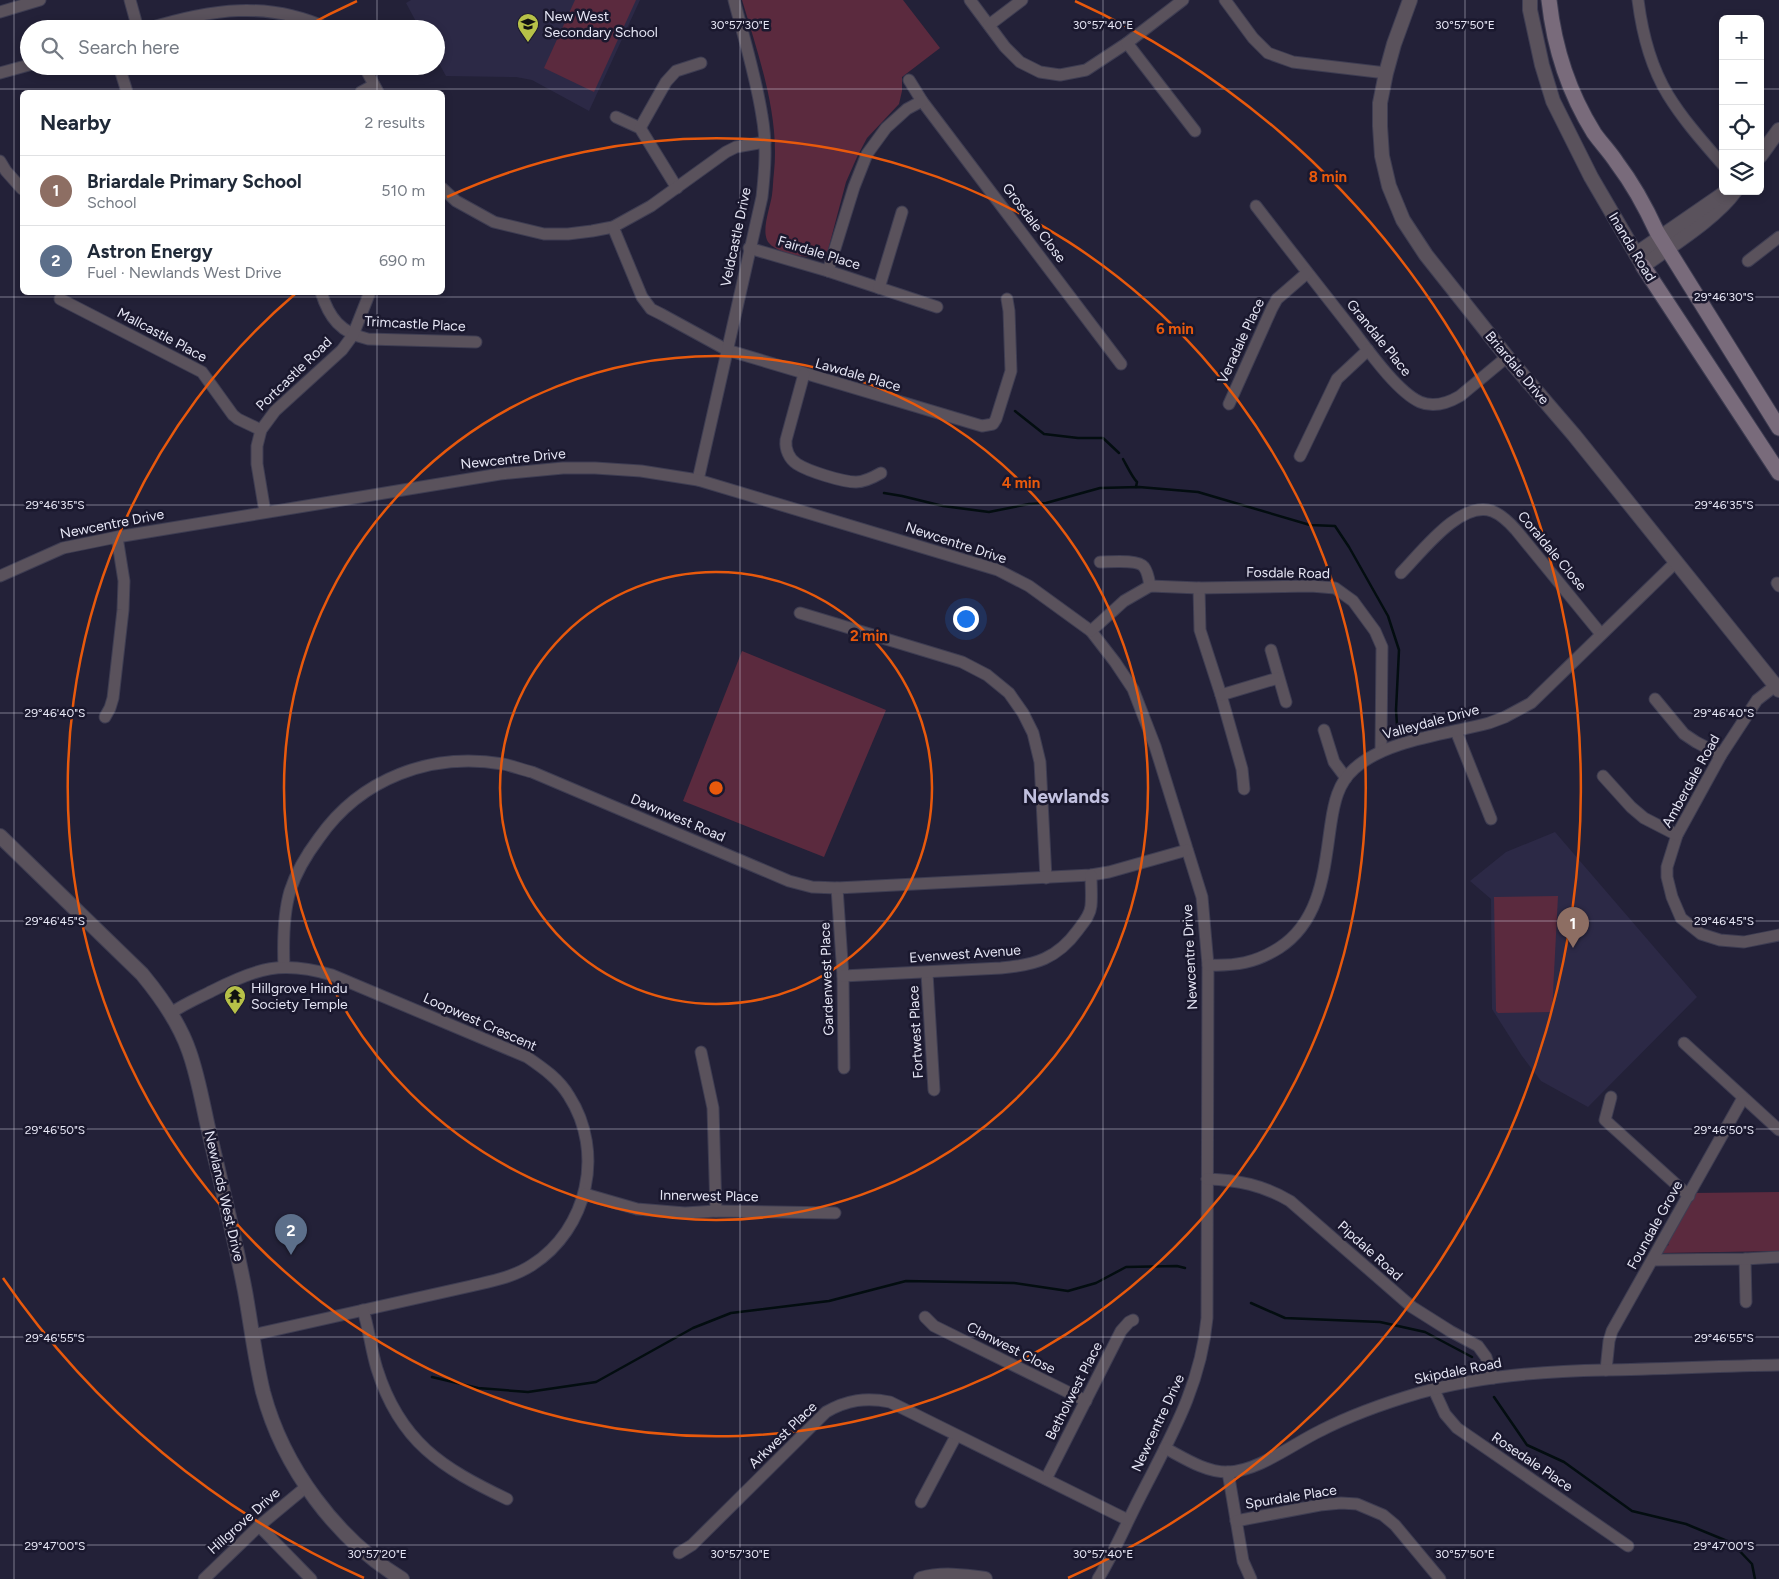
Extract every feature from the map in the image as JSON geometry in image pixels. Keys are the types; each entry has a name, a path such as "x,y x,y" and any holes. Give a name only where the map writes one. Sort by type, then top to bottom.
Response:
{"main road":[{"name":"Inanda Road","path":"1549,0 1550,15 1570,88 1594,134 1618,163 1644,204 1663,242 1779,428"},
{"name":"Inanda Road","path":"1640,260 1779,473"}],"street":[{"path":"0,12 40,0"},
{"path":"130,0 136,20"},
{"name":"Veldcastle Drive","path":"698,480 762,197 765,168 763,117 734,0"},
{"path":"970,0 1005,47 1020,62 1040,72 1054,74 1068,74 1086,70 1127,44 1183,0"},
{"path":"989,25 1022,0"},
{"path":"1225,0 1253,38 1268,53 1293,62 1386,73"},
{"name":"Briardale Drive","path":"1410,0 1394,44 1380,103 1382,156 1389,186 1403,220 1426,255 1506,357 1574,435 1777,688"},
{"name":"Inanda Road","path":"1530,0 1530,10 1542,65 1553,101 1591,177 1640,260"},
{"path":"1638,0 1650,55 1667,94 1682,117 1719,161"},
{"path":"174,20 217,6 242,3 285,6 317,20"},
{"path":"1127,44 1195,131"},
{"path":"640,128 666,82 676,72 701,63"},
{"path":"0,73 20,67"},
{"path":"122,75 126,90"},
{"path":"369,75 376,89"},
{"name":"Grosdale Close","path":"909,80 922,101 1121,364"},
{"path":"828,271 854,187 867,154 886,128 908,109 922,101"},
{"path":"616,117 640,128 677,188"},
{"path":"1764,151 1779,130"},
{"path":"445,191 456,201 494,222 544,234 568,234 613,226 651,206 726,152 736,147 765,142"},
{"path":"0,161 20,187"},
{"path":"1640,260 1721,195"},
{"name":"Grandale Place","path":"1256,206 1368,350 1400,388 1420,402 1430,405 1442,404 1460,396 1506,357"},
{"path":"880,288 902,212"},
{"name":"Lawdale Place","path":"613,226 642,297 656,312 727,350 982,426 993,424 996,419 1011,376 1007,299"},
{"path":"1748,261 1779,236"},
{"name":"Fairdale Place","path":"749,248 828,271 937,307"},
{"name":"Veradale Place","path":"1229,404 1277,299 1307,273"},
{"path":"322,295 334,320 354,335"},
{"name":"Portcastle Road","path":"265,512 256,464 257,446 261,430 275,411 342,350 354,335 369,295"},
{"name":"Mallcastle Place","path":"60,299 202,372 233,415 261,430"},
{"name":"Trimcastle Place","path":"354,335 368,338 476,342"},
{"path":"1300,456 1338,379 1368,350"},
{"path":"804,374 786,440 785,446 790,457 796,463 843,481 858,483 871,479 881,473"},
{"name":"Newcentre Drive","path":"0,576 63,548 118,537 530,470 599,468 641,471 698,480 998,570 1029,586 1091,631 1133,689 1155,746 1202,897 1208,965 1206,1334 1193,1386 1175,1428 1098,1579"},
{"name":"Coraldale Close","path":"1400,573 1438,534 1459,516 1476,510 1490,510 1501,515 1516,530 1601,634"},
{"path":"105,717 113,698 123,610 124,581 118,537"},
{"path":"1091,631 1124,601 1150,586 1146,570 1142,564 1136,562 1100,562"},
{"name":"Valleydale Drive","path":"1208,965 1223,966 1247,963 1265,957 1288,942 1308,920 1318,900 1334,802 1346,778 1353,769 1381,751 1505,717 1531,703 1676,562"},
{"name":"Fosdale Road","path":"1150,586 1199,588 1312,586 1336,588 1353,601 1375,631 1382,647 1381,751"},
{"path":"1199,588 1200,630 1221,694 1242,769 1244,789"},
{"path":"800,613 962,662 986,675 1009,693 1023,713 1033,733 1040,762 1046,878"},
{"path":"1271,650 1286,702"},
{"path":"1221,694 1278,678"},
{"name":"Amberdale Road","path":"1777,688 1757,700 1721,755 1677,835 1667,867 1667,877 1672,897 1681,918 1701,934 1734,942 1744,942 1779,935"},
{"path":"1656,700 1684,734 1721,755"},
{"path":"1324,730 1334,762 1346,778"},
{"path":"1456,731 1491,820"},
{"name":"Dawnwest Road","path":"284,967 284,928 290,892 305,857 328,824 354,799 377,784 411,769 440,763 503,764 532,772 788,882 812,887 837,888 1090,875 1109,872 1187,850"},
{"path":"1603,776 1631,807 1644,818 1677,835"},
{"name":"Newlands West Drive","path":"0,836 142,974 158,993 171,1013 189,1049 198,1082 242,1276 263,1392 280,1440 306,1487 349,1537 369,1555 402,1579"},
{"name":"Evenwest Avenue","path":"843,976 928,973 1025,966 1044,960 1055,954 1066,944 1087,918 1091,907 1090,875"},
{"name":"Gardenwest Place","path":"837,888 843,976 844,1068"},
{"name":"Loopwest Crescent","path":"171,1013 238,978 263,969 284,967 315,970 347,981 527,1057 554,1076 570,1096 586,1137 588,1164 585,1194 577,1215 563,1236 544,1256 516,1274 471,1286 252,1334"},
{"name":"Fortwest Place","path":"928,973 934,1090"},
{"path":"1684,1043 1779,1130"},
{"path":"701,1052 713,1108 716,1211"},
{"path":"1612,1098 1605,1120 1689,1196"},
{"name":"Foundale Grove","path":"1606,1370 1610,1336 1743,1098"},
{"name":"Pipdale Road","path":"1207,1179 1246,1182 1268,1189 1290,1201 1412,1306 1450,1331 1478,1346 1486,1357 1493,1378"},
{"name":"Innerwest Place","path":"585,1194 637,1210 685,1213 716,1211 835,1213"},
{"path":"1653,1260 1779,1257"},
{"path":"1745,1259 1746,1302"},
{"path":"363,1310 376,1368 387,1399 411,1436 440,1463 468,1481 507,1500"},
{"name":"Clanwest Close","path":"926,1317 934,1326 1086,1402"},
{"name":"Betholwest Place","path":"1046,1479 1121,1331 1129,1322 1134,1320"},
{"name":"Skipdale Road","path":"1165,1448 1206,1469 1228,1472 1243,1469 1266,1460 1343,1420 1402,1398 1493,1378 1542,1372 1779,1365"},
{"name":"Rosedale Place","path":"1434,1390 1445,1414 1457,1428 1628,1546"},
{"name":"Arkwest Place","path":"679,1553 692,1545 826,1412 852,1400 864,1399 890,1402 1128,1520"},
{"path":"921,1502 956,1436"},
{"path":"1228,1472 1243,1560 1251,1579"},
{"name":"Hillgrove Drive","path":"204,1579 259,1526 306,1487"},
{"name":"Spurdale Place","path":"1236,1521 1334,1504 1357,1504 1383,1515 1395,1525 1440,1579"},
{"path":"259,1526 311,1579"},
{"path":"927,1578 962,1576 985,1579"}],"shaded area":[{"name":"New West Secondary School","path":"411,0 640,0 589,111 532,80 516,77 446,76 445,20 415,20 406,3"},
{"path":"575,0 636,0 594,92 544,68"},
{"path":"742,0 903,0 940,48 902,77 902,91 899,104 867,138 846,182 828,250 823,254 807,257 787,253 771,245 767,240 765,230 772,195 774,172 774,129 761,63"},
{"path":"742,651 886,710 824,857 683,801"},
{"path":"1555,832 1697,997 1588,1107 1541,1081 1522,1056 1492,1009 1491,899 1470,881 1506,852"},
{"path":"1558,896 1552,1012 1498,1013 1496,1011 1494,897"},
{"path":"1779,1192 1779,1251 1661,1253 1664,1251 1663,1247 1669,1245 1664,1240 1693,1193"}],"waterway":[{"path":"1015,411 1044,434 1078,438 1103,438 1119,453"},
{"path":"1123,459 1137,482 1136,487"},
{"path":"884,493 943,506 989,512 1029,504 1046,503 1100,488 1139,487 1198,492 1310,525 1335,526 1388,616 1399,650 1397,725"},
{"path":"432,1377 478,1388 528,1392 596,1382 693,1328 731,1313 829,1301 906,1281 1014,1283 1068,1291 1096,1283 1126,1267 1177,1266 1185,1268"},
{"path":"1251,1303 1285,1318 1380,1322 1425,1332 1472,1357"},
{"path":"1494,1397 1527,1445 1564,1462 1632,1511 1686,1524 1732,1543 1752,1564 1755,1579"}],"place":[{"name":"New West Secondary School","path":"528,43"},
{"name":"Briardale Primary School","path":"1573,948"},
{"name":"Hillgrove Hindu Society Temple","path":"235,1015"},
{"name":"Astron Energy","path":"291,1255"}],"district":[{"name":"Newlands","path":"1066,796"}]}
